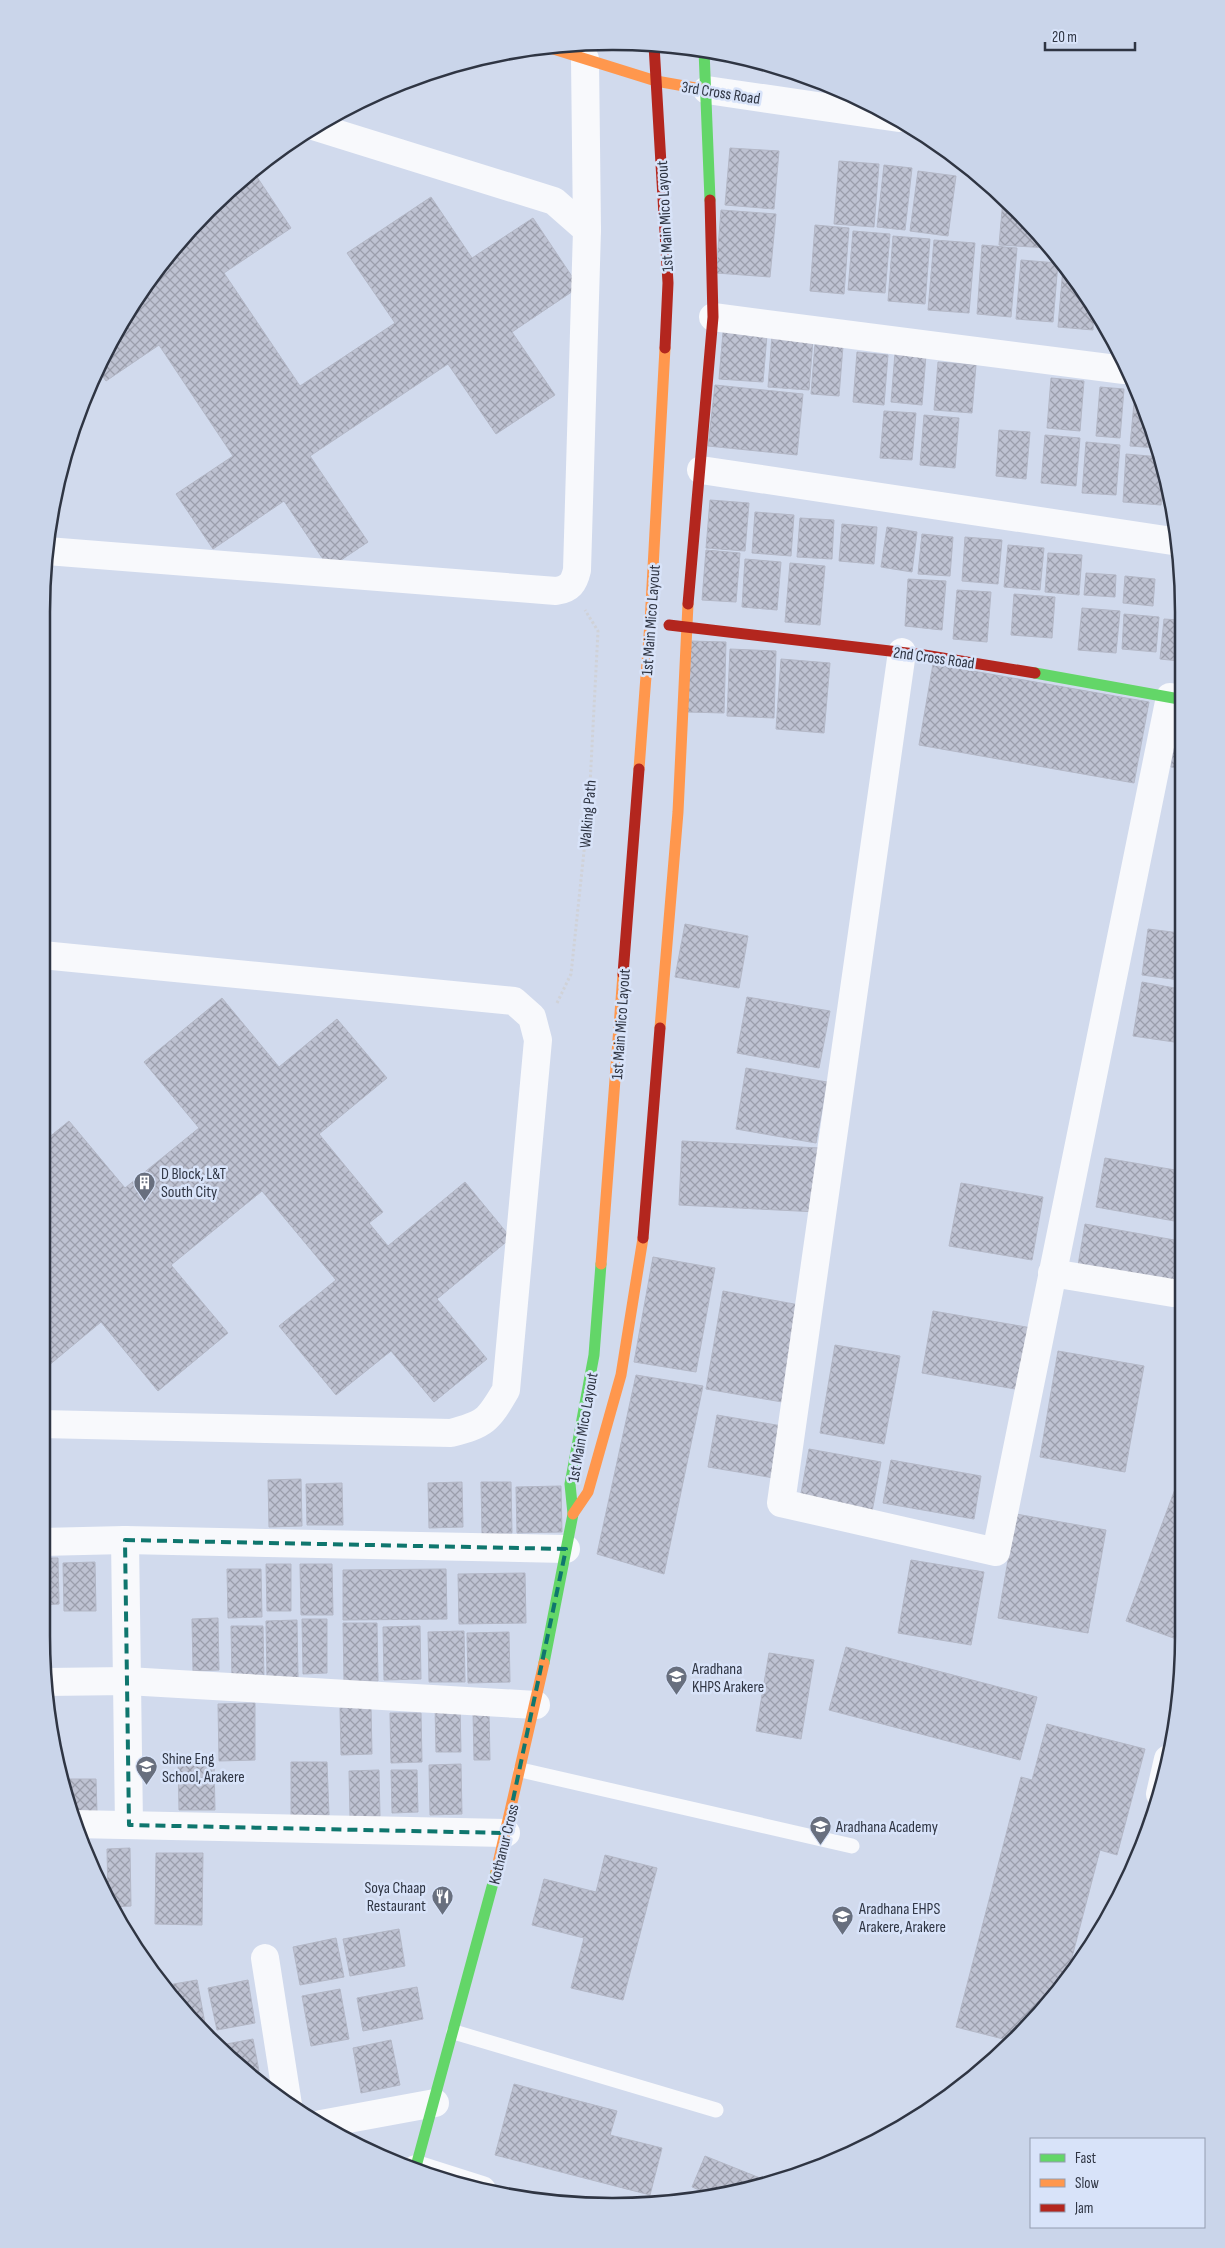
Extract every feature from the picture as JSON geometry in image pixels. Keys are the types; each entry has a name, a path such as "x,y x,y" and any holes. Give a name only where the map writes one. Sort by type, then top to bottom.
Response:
{"street":[{"name":"3rd Cross Road","path":"564,52 656,81 873,114"},
{"name":"1st Main Mico Layout","path":"573,1514 570,1484 594,1355 650,623 668,283 654,52"},
{"name":"1st Main Mico Layout","path":"573,1514 588,1492 621,1374 642,1247 678,812 686,628 713,317 708,90 705,58"},
{"path":"54,552 556,591 570,586 575,581 577,570 587,230 585,59"},
{"path":"324,129 554,201 587,230"},
{"path":"713,317 1119,369"},
{"path":"701,470 1170,541"},
{"name":"2nd Cross Road","path":"650,623 902,652 1104,684 1175,698"},
{"path":"902,652 782,1503 996,1552 1052,1273 1175,698"},
{"path":"50,956 514,1001 532,1017 538,1040 506,1390 493,1412 478,1426 451,1432 50,1424"},
{"path":"1052,1273 1173,1293"},
{"name":"Kothanur Cross","path":"417,2162 454,2032 506,1833 536,1705 573,1514"},
{"path":"50,1542 125,1540 566,1549"},
{"path":"125,1540 129,1825"},
{"path":"52,1682 127,1681 536,1705"},
{"path":"83,1824 506,1833"},
{"path":"265,1958 286,2093"},
{"path":"330,2122 434,2103"}],"lane":[{"path":"521,1770 852,1846"},
{"path":"454,2032 716,2110"}],"path":[{"name":"Walking Path","path":"538,1040 571,974 589,804 598,631 570,586"}],"highlighted area":[{"path":"125,1540 566,1549 506,1833 129,1825"}],"building":[{"path":"730,148 779,151 774,209 725,205"},
{"path":"839,161 879,164 874,227 834,224"},
{"path":"884,165 912,168 905,230 877,227"},
{"path":"918,171 956,176 948,236 910,231"},
{"path":"257,177 291,228 224,273 300,386 395,323 347,253 431,197 472,258 533,218 579,287 512,332 555,395 496,434 448,364 310,456 368,542 329,568 284,501 213,549 176,494 233,456 159,345 106,381 103,376 125,331 166,270 215,215"},
{"path":"1002,208 1040,247 999,245"},
{"path":"721,210 776,214 770,277 716,273"},
{"path":"815,225 849,228 844,294 810,291"},
{"path":"853,231 890,234 885,293 848,290"},
{"path":"893,236 930,239 925,304 888,301"},
{"path":"934,240 975,243 969,313 928,310"},
{"path":"982,245 1017,248 1011,317 977,314"},
{"path":"1021,260 1053,263 1058,268 1053,322 1016,319"},
{"path":"1062,275 1093,321 1093,330 1058,327"},
{"path":"723,332 767,335 763,382 719,379"},
{"path":"772,336 813,339 809,390 768,387"},
{"path":"815,344 843,346 839,396 811,394"},
{"path":"857,352 888,355 884,405 853,402"},
{"path":"895,353 926,355 922,405 891,402"},
{"path":"938,362 976,365 972,413 934,410"},
{"path":"1051,378 1084,381 1080,431 1047,428"},
{"path":"715,385 803,394 797,455 708,446"},
{"path":"1100,387 1124,389 1120,438 1096,436"},
{"path":"1134,402 1150,447 1130,446"},
{"path":"884,411 916,413 912,460 880,458"},
{"path":"924,415 959,418 955,468 920,465"},
{"path":"999,430 1030,432 1026,479 996,476"},
{"path":"1045,435 1080,438 1076,486 1041,483"},
{"path":"1086,442 1120,445 1116,495 1082,493"},
{"path":"1126,454 1153,456 1162,494 1161,505 1123,502"},
{"path":"710,500 749,503 745,551 706,548"},
{"path":"755,512 794,515 791,556 752,553"},
{"path":"800,518 834,520 832,559 797,557"},
{"path":"842,524 877,527 874,564 839,561"},
{"path":"887,527 917,532 912,572 881,567"},
{"path":"922,534 953,537 950,576 918,574"},
{"path":"965,537 1002,540 998,584 962,581"},
{"path":"1008,545 1044,548 1040,590 1004,587"},
{"path":"706,550 740,553 736,602 702,600"},
{"path":"1048,553 1082,555 1079,595 1045,592"},
{"path":"745,559 781,562 777,610 742,607"},
{"path":"790,563 825,566 820,625 785,622"},
{"path":"1086,573 1116,575 1115,597 1084,595"},
{"path":"1125,576 1155,579 1153,606 1123,603"},
{"path":"908,579 946,581 942,630 905,626"},
{"path":"957,590 991,592 987,642 953,639"},
{"path":"1014,594 1055,597 1052,638 1011,635"},
{"path":"1082,608 1120,611 1116,653 1078,650"},
{"path":"1124,614 1159,617 1156,652 1122,649"},
{"path":"1164,619 1175,620 1175,661 1160,659"},
{"path":"689,641 726,642 724,713 687,712"},
{"path":"730,649 776,651 774,718 727,716"},
{"path":"781,659 830,663 824,733 776,729"},
{"path":"933,664 1149,702 1134,783 919,745"},
{"path":"1175,736 1175,767 1171,767"},
{"path":"685,924 748,936 739,988 675,977"},
{"path":"1148,929 1175,932 1175,979 1142,975"},
{"path":"1142,982 1175,988 1175,1042 1133,1036"},
{"path":"747,997 830,1011 819,1068 737,1053"},
{"name":"D Block, L&T South City","path":"222,998 279,1067 337,1019 387,1078 319,1134 383,1212 369,1223 388,1246 465,1182 511,1238 437,1299 487,1359 434,1402 391,1351 336,1395 279,1326 336,1280 262,1191 171,1265 228,1333 158,1391 101,1322 50,1364 50,1136 69,1121 125,1188 199,1128 144,1062"},
{"path":"746,1068 827,1082 816,1143 736,1129"},
{"path":"682,1141 820,1148 817,1212 679,1205"},
{"path":"1105,1158 1175,1170 1175,1221 1096,1207"},
{"path":"961,1183 1043,1197 1032,1260 949,1246"},
{"path":"1085,1224 1175,1240 1175,1270 1172,1288 1077,1271"},
{"path":"653,1257 715,1268 696,1372 634,1362"},
{"path":"723,1291 805,1306 788,1403 706,1389"},
{"path":"933,1311 1032,1328 1021,1390 922,1373"},
{"path":"835,1345 900,1356 884,1444 820,1433"},
{"path":"1058,1351 1144,1366 1125,1472 1040,1457"},
{"path":"636,1375 703,1386 664,1574 597,1554"},
{"path":"717,1415 788,1427 780,1479 708,1467"},
{"path":"809,1449 881,1462 872,1512 800,1499"},
{"path":"891,1460 981,1476 974,1519 883,1503"},
{"path":"301,1479 302,1526 269,1527 268,1480"},
{"path":"462,1482 463,1527 429,1528 428,1483"},
{"path":"481,1482 511,1482 512,1533 482,1534"},
{"path":"342,1483 343,1525 307,1525 306,1484"},
{"path":"561,1486 562,1532 517,1533 516,1487"},
{"path":"1175,1489 1175,1638 1126,1621"},
{"path":"1016,1514 1106,1530 1088,1633 998,1618"},
{"path":"50,1558 58,1558 59,1604 50,1604"},
{"path":"911,1560 984,1572 971,1645 898,1633"},
{"path":"95,1562 96,1611 64,1611 63,1563"},
{"path":"266,1564 291,1564 291,1611 267,1611"},
{"path":"300,1564 332,1564 333,1615 301,1615"},
{"path":"227,1569 261,1569 262,1617 228,1618"},
{"path":"446,1569 447,1619 343,1620 343,1570"},
{"path":"525,1573 526,1623 459,1624 458,1574"},
{"path":"218,1618 219,1670 193,1671 192,1619"},
{"path":"302,1619 327,1619 327,1673 303,1674"},
{"path":"297,1620 298,1678 267,1679 266,1621"},
{"path":"343,1623 377,1623 378,1681 344,1681"},
{"path":"231,1626 263,1626 264,1681 232,1682"},
{"path":"420,1626 421,1679 384,1680 383,1627"},
{"path":"464,1631 465,1682 429,1682 428,1632"},
{"path":"509,1632 510,1682 468,1683 467,1633"},
{"path":"846,1647 1037,1697 1020,1760 829,1710"},
{"path":"769,1653 814,1660 801,1739 756,1731"},
{"path":"255,1703 255,1760 219,1761 218,1704"},
{"path":"435,1705 460,1705 461,1752 436,1752"},
{"path":"371,1707 372,1754 341,1755 340,1708"},
{"path":"473,1711 489,1711 490,1760 474,1760"},
{"path":"390,1713 421,1713 422,1762 391,1763"},
{"path":"1047,1724 1145,1749 1117,1855 1100,1850 1071,1961 1035,2006 1003,2039 956,2027 1021,1777 1032,1780"},
{"path":"214,1761 215,1810 179,1810 178,1762"},
{"path":"291,1762 327,1762 329,1815 291,1816"},
{"path":"461,1764 462,1814 430,1815 429,1765"},
{"path":"379,1770 380,1816 350,1817 349,1771"},
{"path":"391,1770 417,1770 418,1812 392,1813"},
{"path":"69,1779 96,1779 97,1812 79,1813"},
{"path":"130,1848 131,1906 120,1907 108,1883 107,1849"},
{"path":"156,1853 203,1853 202,1925 155,1924"},
{"path":"605,1855 657,1868 623,2000 571,1988 584,1938 532,1925 544,1879 596,1892"},
{"path":"399,1929 405,1966 350,1976 343,1939"},
{"path":"336,1938 344,1977 300,1985 293,1947"},
{"path":"197,1980 205,2022 190,2006 171,1984"},
{"path":"248,1980 255,2023 217,2030 208,1988"},
{"path":"417,1987 423,2019 363,2031 357,1998"},
{"path":"340,1989 349,2039 311,2046 302,1996"},
{"path":"253,2039 259,2071 258,2071 227,2044"},
{"path":"391,2040 400,2085 361,2093 353,2048"},
{"path":"514,2084 617,2111 610,2135 662,2148 650,2195 495,2155"},
{"path":"705,2156 761,2178 701,2191 692,2187"}],"traffic: fast":[{"path":"704,58 710,200"},
{"path":"1035,673 1175,698"},
{"path":"544,1663 573,1514 570,1484 594,1355 601,1264"},
{"path":"417,2162 496,1872"}],"traffic: slow":[{"path":"564,52 656,81 707,90"},
{"path":"639,769 650,623 665,348"},
{"path":"660,1028 678,812 688,604"},
{"path":"601,1264 623,974"},
{"path":"573,1514 588,1492 621,1375 643,1238"},
{"path":"496,1872 544,1663"}],"traffic: jam":[{"path":"654,52 668,283 665,348"},
{"path":"688,604 713,317 710,200"},
{"path":"669,625 924,655 1035,673"},
{"path":"623,974 639,769"},
{"path":"643,1238 660,1028"}],"place":[{"name":"D Block, L&T South City","path":"145,1201"},
{"name":"Aradhana KHPS Arakere","path":"676,1696"},
{"name":"Shine Eng School, Arakere","path":"146,1786"},
{"name":"Aradhana Academy","path":"820,1845"},
{"name":"Soya Chaap Restaurant","path":"442,1915"},
{"name":"Aradhana EHPS Arakere, Arakere","path":"843,1936"}]}
